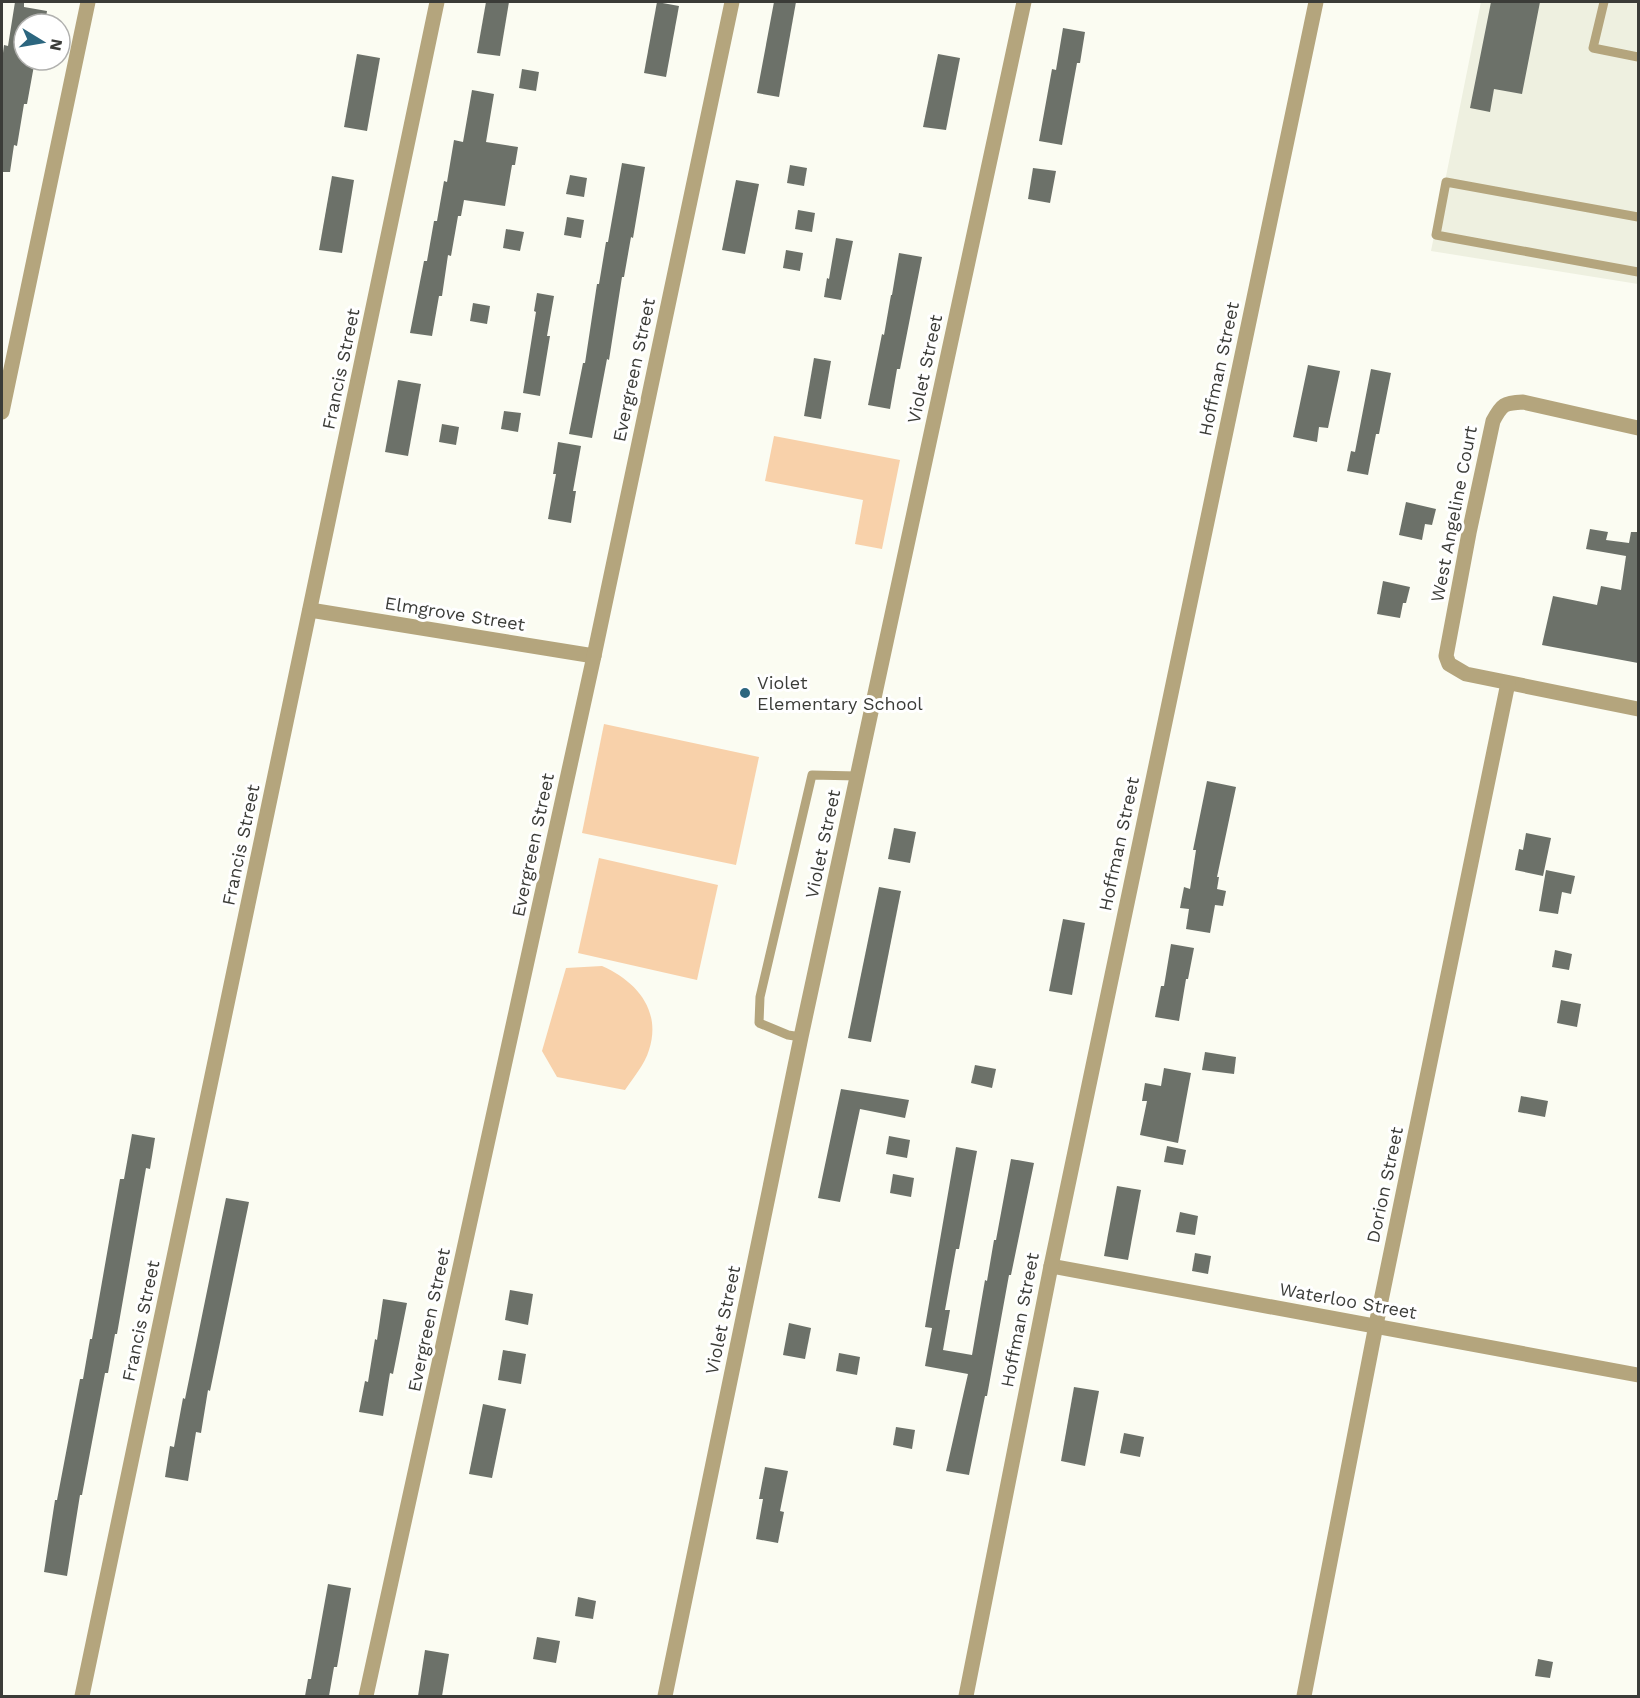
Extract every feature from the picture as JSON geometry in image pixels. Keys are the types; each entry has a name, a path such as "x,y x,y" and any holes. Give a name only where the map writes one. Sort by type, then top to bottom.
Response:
{"street":[{"path":"2,412 88,2"},
{"name":"Francis Street","path":"82,1696 437,2"},
{"name":"Evergreen Street","path":"366,1696 594,656 732,2"},
{"name":"Violet Street","path":"665,1696 801,1037 1024,2"},
{"name":"Hoffman Street","path":"966,1696 1051,1266 1316,2"},
{"name":"West Angeline Court","path":"1508,683 1467,674 1449,664 1446,656 1493,421 1506,403 1523,402 1638,428"},
{"name":"Elmgrove Street","path":"310,610 594,656"},
{"path":"1508,683 1638,709"},
{"name":"Dorion Street","path":"1304,1696 1376,1325 1508,683"},
{"name":"Waterloo Street","path":"1051,1266 1638,1375"}],"lane":[{"path":"1604,2 1593,48 1638,57"},
{"path":"1638,218 1446,182 1436,235 1638,272"},
{"path":"801,1037 788,1035 759,1023 760,997 812,775 857,776"}],"shaded area":[{"path":"1481,2 1638,2 1638,284 1431,251"},
{"path":"774,436 900,460 882,549 855,544 863,500 765,481"},
{"path":"604,724 759,757 736,865 582,833"},
{"path":"599,858 718,885 697,980 578,953"},
{"path":"602,966 626,980 635,989 649,1010 652,1022 649,1050 642,1066 625,1090 557,1077 542,1051 566,968"}],"building":[{"path":"15,2 24,2 24,7 47,11 47,12 13,12"},
{"path":"486,2 509,2 500,56 477,53"},
{"path":"657,2 679,6 666,77 644,73"},
{"path":"774,2 796,2 779,97 757,93"},
{"path":"1491,2 1540,2 1522,94 1494,89 1490,112 1470,108"},
{"path":"12,21 12,72 33,72 27,104 24,104 17,146 14,145 10,172 2,172 2,61 4,45 8,46"},
{"path":"1063,28 1085,32 1062,145 1039,141 1052,69 1056,70"},
{"path":"357,54 380,58 367,131 344,127"},
{"path":"938,54 960,58 946,130 923,127"},
{"path":"522,69 539,72 536,91 519,88"},
{"path":"472,90 494,94 486,142 518,147 515,165 512,165 505,206 464,200 461,216 458,216 451,256 448,255 442,296 439,296 432,336 410,333 424,261 427,261 434,221 437,221 444,181 447,182 454,140 463,142"},
{"path":"622,163 645,167 633,238 631,237 624,277 622,277 609,360 607,359 592,438 569,434 583,363 585,363 597,284 599,284 606,242 608,242"},
{"path":"790,165 807,168 804,186 787,183"},
{"path":"1033,168 1056,171 1050,203 1028,199"},
{"path":"570,175 587,178 584,197 566,194"},
{"path":"332,176 354,180 342,253 319,250"},
{"path":"736,180 759,184 745,254 722,250"},
{"path":"798,210 815,213 812,232 795,229"},
{"path":"567,217 584,220 581,238 564,235"},
{"path":"506,229 524,232 520,251 503,248"},
{"path":"836,238 853,241 841,300 824,297"},
{"path":"786,250 803,253 800,271 783,268"},
{"path":"899,253 922,257 890,409 868,405"},
{"path":"537,293 554,296 540,396 523,393"},
{"path":"473,303 490,306 487,324 470,321"},
{"path":"814,358 831,361 821,419 804,416"},
{"path":"1308,365 1340,371 1328,428 1319,427 1317,442 1293,437"},
{"path":"1371,369 1391,373 1368,475 1347,471 1351,451 1355,452"},
{"path":"398,380 421,384 408,456 385,452"},
{"path":"504,411 521,413 518,432 501,429"},
{"path":"442,424 459,427 456,445 439,442"},
{"path":"558,442 581,446 573,491 576,491 571,523 548,519 556,474 553,474"},
{"path":"1406,502 1436,509 1432,525 1425,524 1422,540 1399,535"},
{"path":"1590,529 1608,532 1606,540 1629,543 1631,532 1638,532 1638,663 1542,645 1553,596 1597,605 1601,586 1621,590 1626,556 1586,549"},
{"path":"1383,581 1410,587 1400,618 1377,614"},
{"path":"1207,781 1236,787 1217,877 1219,877 1217,889 1226,891 1223,906 1215,905 1210,933 1186,929 1189,909 1180,908 1184,887 1190,889 1196,850 1193,850"},
{"path":"894,828 916,832 910,863 888,859"},
{"path":"1526,833 1551,838 1543,876 1515,870 1519,849 1523,850"},
{"path":"1546,870 1575,876 1571,894 1562,892 1558,914 1539,911"},
{"path":"879,887 901,891 871,1042 848,1038"},
{"path":"1063,919 1085,923 1072,995 1049,991"},
{"path":"1171,944 1194,948 1179,1021 1155,1017 1161,986 1164,986"},
{"path":"1555,950 1572,954 1569,970 1552,967"},
{"path":"1561,1000 1581,1004 1577,1027 1557,1023"},
{"path":"1205,1052 1236,1057 1234,1074 1202,1070"},
{"path":"975,1065 996,1069 992,1088 971,1083"},
{"path":"1164,1068 1191,1073 1178,1143 1140,1135 1147,1101 1142,1101 1145,1083 1161,1086"},
{"path":"841,1089 909,1100 905,1118 860,1109 840,1202 818,1198"},
{"path":"1521,1096 1548,1101 1545,1117 1518,1112"},
{"path":"132,1134 155,1138 150,1169 146,1168 117,1334 115,1334 108,1373 105,1373 82,1495 80,1495 67,1576 44,1572 55,1500 57,1500 80,1379 83,1379 90,1339 92,1339 120,1179 124,1179"},
{"path":"889,1136 910,1140 907,1158 886,1154"},
{"path":"1167,1146 1186,1150 1183,1165 1164,1162"},
{"path":"956,1147 977,1151 945,1310 950,1310 943,1350 972,1355 985,1280 987,1281 994,1240 996,1240 1011,1159 1034,1163 969,1475 946,1471 968,1374 925,1366 932,1328 925,1327"},
{"path":"893,1174 914,1178 911,1197 890,1193"},
{"path":"1117,1186 1141,1190 1128,1260 1104,1256"},
{"path":"226,1198 249,1202 210,1391 208,1390 201,1433 196,1432 188,1481 165,1477 170,1446 174,1447 183,1398 185,1399"},
{"path":"1180,1212 1198,1216 1195,1235 1176,1232"},
{"path":"1195,1253 1211,1256 1208,1274 1192,1271"},
{"path":"510,1290 533,1294 528,1325 505,1320"},
{"path":"383,1299 407,1303 393,1374 390,1373 383,1416 359,1412 365,1381 368,1382 375,1339 377,1340"},
{"path":"789,1323 811,1328 805,1359 783,1355"},
{"path":"503,1350 526,1354 521,1384 498,1380"},
{"path":"839,1353 860,1357 857,1375 836,1371"},
{"path":"1074,1387 1099,1391 1085,1466 1061,1461"},
{"path":"483,1404 506,1409 492,1478 469,1474"},
{"path":"896,1427 915,1430 912,1449 893,1445"},
{"path":"1124,1433 1144,1437 1140,1457 1120,1453"},
{"path":"765,1467 788,1471 780,1511 784,1512 778,1543 756,1539 763,1499 759,1499"},
{"path":"328,1584 351,1588 337,1667 334,1667 329,1696 305,1696 308,1679 311,1679"},
{"path":"578,1597 596,1601 593,1619 575,1616"},
{"path":"537,1637 560,1641 556,1663 533,1659"},
{"path":"425,1650 449,1654 442,1696 418,1696"},
{"path":"1538,1659 1553,1662 1550,1678 1535,1676"}],"place":[{"name":"Violet Elementary School","path":"745,693"}]}
